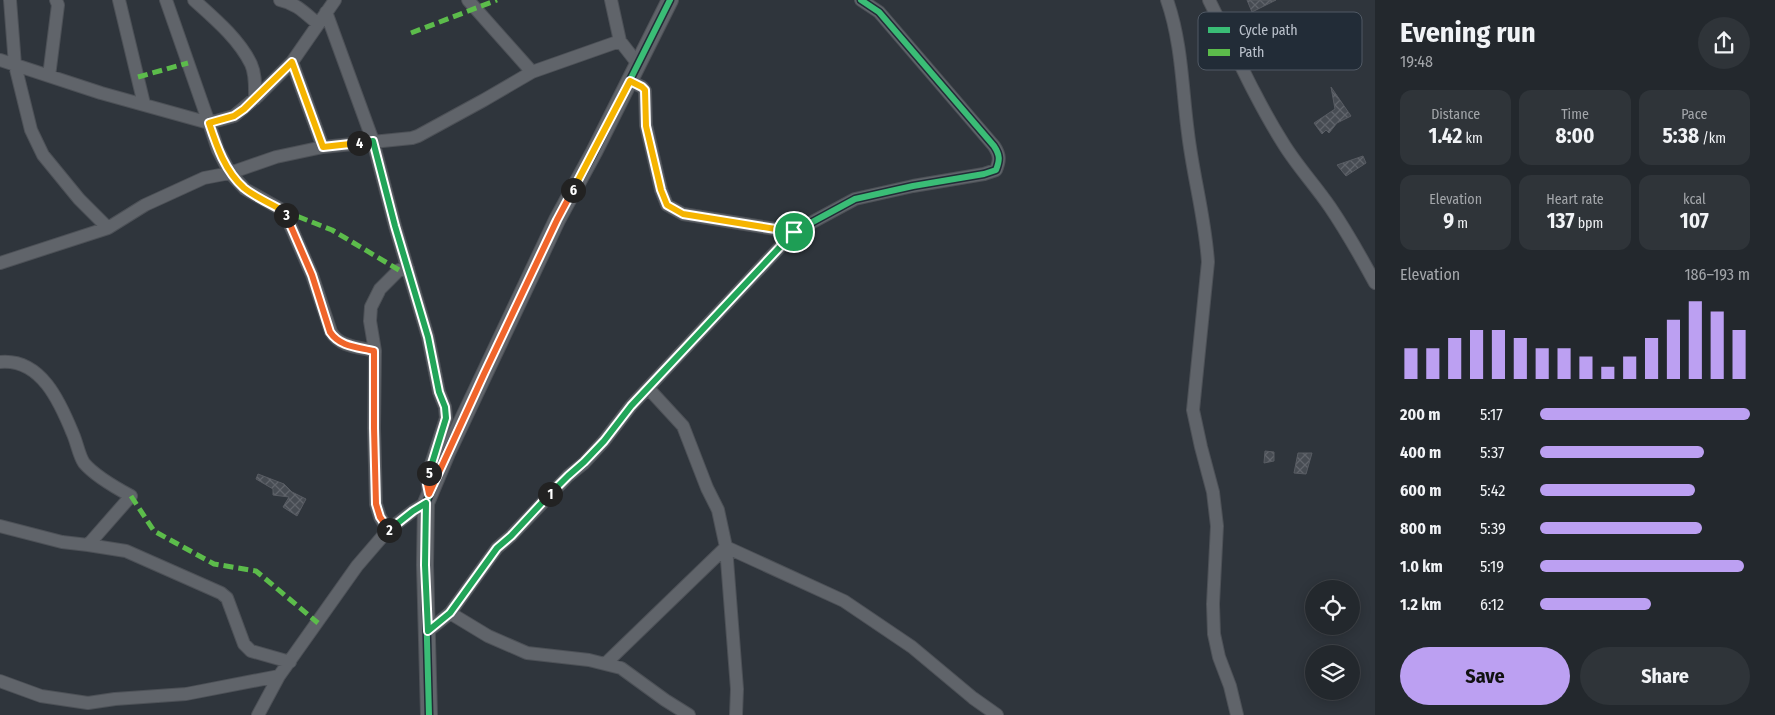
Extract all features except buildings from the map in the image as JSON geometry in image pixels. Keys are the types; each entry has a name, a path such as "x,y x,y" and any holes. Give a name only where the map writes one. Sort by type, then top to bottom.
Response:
{"street":[{"path":"10,0 15,66 31,130 43,155 78,199 108,228"},
{"path":"49,76 58,5 56,0"},
{"path":"119,0 144,104"},
{"path":"166,0 218,150 230,173 245,189 284,211 306,258 330,332 335,339 342,343 374,351"},
{"path":"194,0 234,38 251,64 255,79 255,99"},
{"path":"280,0 288,1 297,6 318,24"},
{"path":"0,60 209,123 234,116 255,99 292,62 335,0"},
{"path":"468,0 532,72"},
{"path":"611,0 620,41 638,64"},
{"path":"258,715 280,676 357,566 388,530 427,499 557,220 594,152 670,0"},
{"path":"428,631 450,613 497,548 604,441 631,406 794,232 855,199 913,186 984,174 996,170 1000,161 994,146 880,12 860,0"},
{"path":"1166,0 1176,35 1188,134 1207,242 1208,262 1193,410 1213,492 1217,526 1213,604 1214,634 1219,658 1230,686 1237,715"},
{"path":"1209,0 1215,12"},
{"path":"326,12 373,141 395,226 428,337 446,418 427,477 425,565 429,715"},
{"path":"0,263 108,228 145,205 204,178 230,173 276,157 323,147 418,136 532,72 620,41"},
{"path":"292,62 323,147"},
{"path":"1243,70 1281,141 1296,164 1335,214 1356,247 1375,283"},
{"path":"630,81 645,90 646,126 661,190 667,205 683,214 794,232"},
{"path":"388,530 380,517 376,504 374,351 370,307 380,289 399,270 408,269"},
{"path":"0,362 10,361 21,364 46,381 60,405 84,463 115,488 131,496 88,546"},
{"path":"648,388 683,426 707,488 718,510 726,547 737,689 736,715"},
{"path":"0,526 62,542 126,551 221,593 227,598 244,644 251,651 290,662"},
{"path":"605,664 726,547"},
{"path":"726,547 844,601 912,647 973,698 997,715"},
{"path":"450,613 488,636 527,653 564,656 621,668 689,715"},
{"path":"0,681 41,696 87,709 115,699 186,694 280,676"}],"marked path":[{"path":"411,33 497,0"},
{"path":"138,77 188,63"},
{"path":"284,211 332,230 399,270"},
{"path":"131,496 154,531 214,564 256,571 318,623"}],"cycle path":[{"path":"429,715 425,565 426,503 447,453 557,220 594,152 670,0"},
{"path":"428,631 450,613 497,548 511,536 568,476 584,463 631,406 794,232 855,199 913,186 984,174 996,170 999,158 994,146 879,12 861,0"}],"route":[{"path":"292,62 323,147 373,141 395,226 428,337 439,392 445,407 446,418 427,477 429,494 557,220 630,81 645,90 646,126 661,190 667,205 683,214 794,232 631,406 604,441 497,548 450,613 428,631 425,565 426,503 388,530 380,517 376,504 374,478 374,351 342,343 335,339 330,332 322,302 303,250 284,211 245,189 230,173 218,150 209,123 234,116 244,109 292,62"}]}
